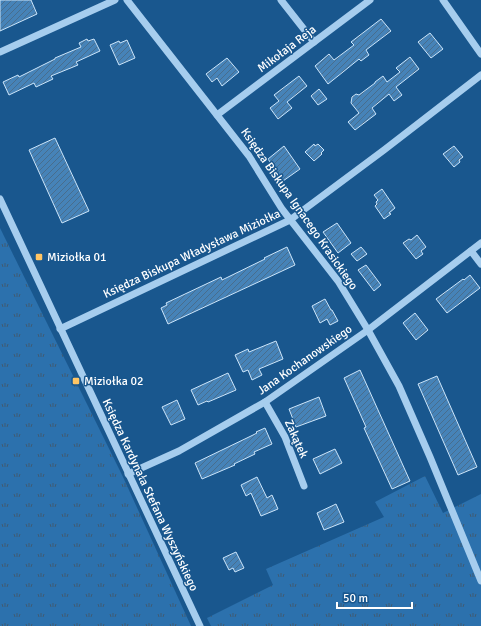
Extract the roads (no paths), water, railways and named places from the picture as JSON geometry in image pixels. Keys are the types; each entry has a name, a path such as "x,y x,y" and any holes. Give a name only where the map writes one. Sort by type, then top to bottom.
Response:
{"street":[{"path":"0,52 115,0"},
{"name":"Księdza Biskupa Ignacego Krasickiego","path":"127,0 249,156 282,209 338,282 368,330 399,386 481,581"},
{"path":"281,0 314,42"},
{"name":"Mikołaja Reja","path":"217,115 370,0"},
{"path":"443,0 481,54"},
{"name":"Księdza Biskupa Władysława Miziołka","path":"60,328 290,220 481,75"},
{"name":"Księdza Kardynała Stefana Wyszyńskiego","path":"0,199 200,626"},
{"name":"Jana Kochanowskiego","path":"128,474 179,451 265,402 368,330 481,243"},
{"path":"471,251 481,264"},
{"name":"Zakątek","path":"265,402 285,437 304,486"}],"place":[{"name":"Miziołka 01","path":"39,257"},
{"name":"Miziołka 02","path":"76,381"}]}
